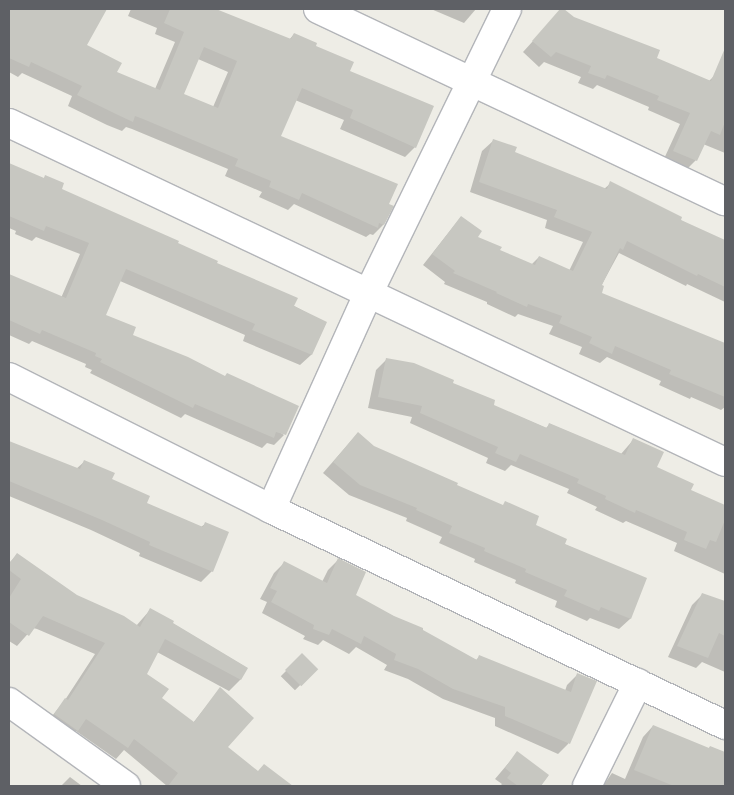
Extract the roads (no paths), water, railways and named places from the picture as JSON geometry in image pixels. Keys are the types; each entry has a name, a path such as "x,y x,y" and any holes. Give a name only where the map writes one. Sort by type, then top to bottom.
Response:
{"street":[{"path":"318,9 725,202"},
{"path":"271,508 368,294 507,9"},
{"path":"9,123 725,462"},
{"path":"9,377 271,508 725,725"},
{"path":"587,786 638,683"},
{"path":"9,702 126,786"}]}
